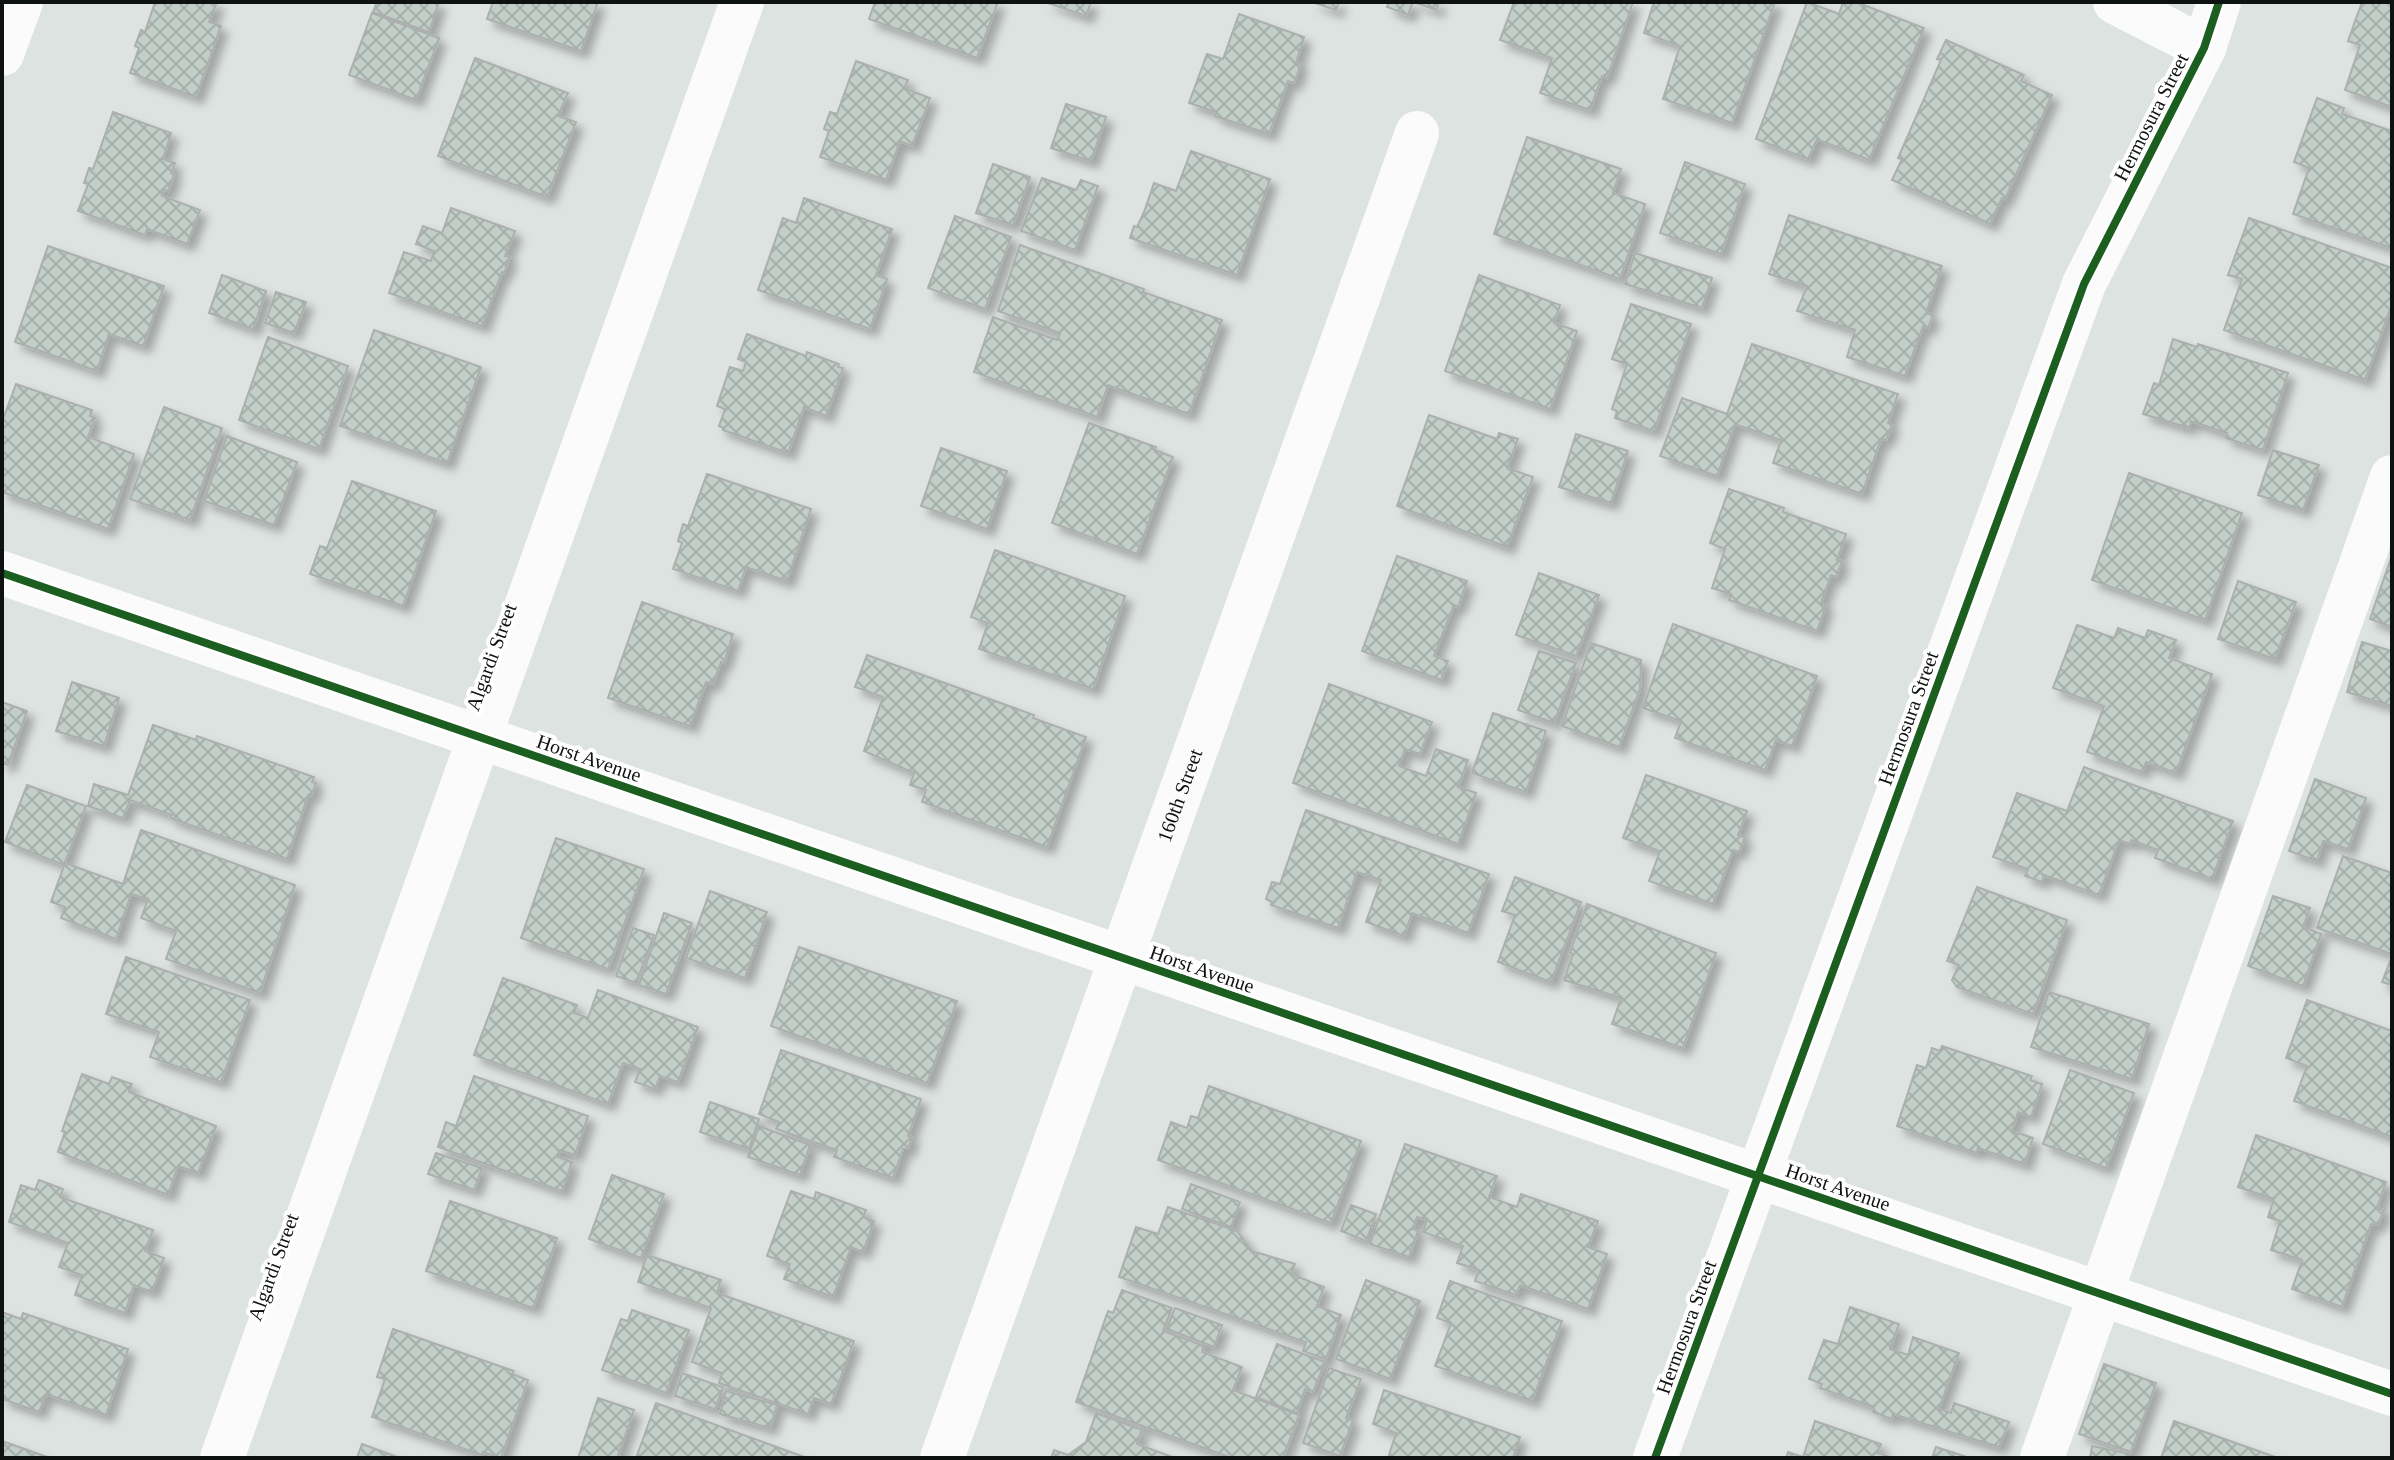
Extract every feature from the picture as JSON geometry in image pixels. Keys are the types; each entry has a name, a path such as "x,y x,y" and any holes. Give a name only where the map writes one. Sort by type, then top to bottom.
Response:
{"street":[{"path":"2,54 21,2"},
{"name":"Algardi Street","path":"222,1458 742,2"},
{"path":"2115,2 2204,48"},
{"name":"Hermosura Street","path":"1655,1458 2084,284 2204,48 2219,2"},
{"name":"160th Street","path":"942,1458 1417,133"},
{"path":"2042,1458 2392,477"},
{"name":"Horst Avenue","path":"2,573 2392,1394"}],"building":[{"path":"155,2 217,2 209,22 221,26 196,97 130,73 139,48 135,46 141,30 145,32"},
{"path":"377,2 439,2 429,32 373,12"},
{"path":"493,2 598,2 581,51 487,19"},
{"path":"875,2 998,2 977,58 869,19"},
{"path":"1045,2 1091,2 1086,16"},
{"path":"1312,2 1339,2 1336,10"},
{"path":"1389,2 1413,2 1408,15 1387,7"},
{"path":"1414,2 1439,2 1436,10"},
{"path":"1514,2 1633,2 1607,78 1602,76 1590,110 1540,93 1552,58 1500,40"},
{"path":"1654,2 1775,2 1732,123 1663,99 1680,46 1644,33"},
{"path":"1807,2 1839,14 1843,2 1856,2 1924,28 1869,160 1817,139 1808,159 1756,139"},
{"path":"2362,2 2392,2 2392,107 2345,90 2360,45 2348,41"},
{"path":"372,13 439,38 416,100 349,75"},
{"path":"1239,14 1304,37 1296,63 1301,64 1294,83 1288,81 1269,134 1215,116 1216,112 1189,103 1207,54 1223,59"},
{"path":"1946,40 2024,75 2021,81 2052,95 2005,199 2002,198 1990,224 1892,180 1902,159 1898,158 1941,60 1937,59"},
{"path":"475,58 568,93 558,116 576,122 547,197 438,156"},
{"path":"856,61 908,80 904,88 930,98 912,146 900,141 886,180 820,157 829,131 824,129 830,112 837,114"},
{"path":"2317,98 2344,108 2342,114 2392,131 2392,248 2293,214 2309,168 2294,162"},
{"path":"1066,104 1106,117 1091,161 1051,148"},
{"path":"113,112 171,133 163,159 175,163 171,173 174,175 168,191 164,190 162,196 200,210 187,244 147,229 145,235 78,211 88,184 84,183 89,168 93,169"},
{"path":"1527,137 1621,169 1613,193 1645,204 1620,279 1494,234"},
{"path":"1191,151 1270,179 1237,275 1130,238 1144,212 1154,183 1176,191"},
{"path":"1685,162 1745,184 1721,254 1660,233"},
{"path":"993,164 1030,177 1013,225 976,213"},
{"path":"1042,178 1076,190 1081,180 1098,186 1075,250 1021,231"},
{"path":"804,198 892,229 876,275 887,279 870,329 758,290 783,218 796,223"},
{"path":"451,208 515,231 505,256 510,257 482,326 389,293 404,252 431,261 434,251 416,244 423,226 442,233"},
{"path":"1789,215 1942,266 1926,313 1933,315 1928,328 1923,326 1905,376 1847,357 1855,330 1797,311 1807,286 1769,274"},
{"path":"955,216 1011,237 985,309 928,288"},
{"path":"2249,218 2392,268 2392,313 2389,312 2365,380 2224,330 2242,279 2228,275"},
{"path":"1020,245 1222,320 1189,414 1108,385 1097,417 974,372 993,317 1057,340 1060,333 998,311"},
{"path":"48,246 164,286 143,346 109,334 97,371 15,342"},
{"path":"1635,253 1712,278 1702,308 1625,284"},
{"path":"222,275 266,291 253,329 209,313"},
{"path":"1479,275 1560,305 1554,323 1577,331 1550,409 1445,371"},
{"path":"276,292 306,302 294,333 265,323"},
{"path":"1631,304 1691,324 1654,431 1615,418 1617,411 1612,409 1627,364 1612,359"},
{"path":"374,330 481,367 447,463 340,426"},
{"path":"747,334 806,356 807,352 843,368 826,416 804,407 788,453 719,426 725,409 717,406 730,367 743,371 746,362 738,359"},
{"path":"268,337 348,366 319,449 239,420"},
{"path":"2173,339 2288,373 2263,450 2226,438 2227,433 2191,421 2189,428 2143,414 2154,383 2159,385"},
{"path":"1752,344 1898,394 1888,423 1892,425 1886,440 1881,439 1862,494 1773,463 1781,440 1735,424 1717,476 1660,456 1682,398 1727,414"},
{"path":"16,384 92,410 90,416 95,418 88,437 134,454 108,529 2,492 2,422"},
{"path":"164,407 222,428 190,520 130,499"},
{"path":"1429,415 1497,439 1499,433 1518,439 1507,468 1533,477 1507,547 1397,506"},
{"path":"1089,423 1156,447 1155,450 1173,457 1137,554 1052,523"},
{"path":"1576,434 1628,451 1611,503 1559,487"},
{"path":"227,436 297,462 274,525 204,501"},
{"path":"941,448 1007,471 987,529 921,506"},
{"path":"2273,450 2319,465 2303,510 2258,495"},
{"path":"2129,473 2242,513 2205,620 2092,580"},
{"path":"707,474 811,509 787,581 746,567 738,591 673,569 682,543 678,541 683,524 688,526"},
{"path":"352,481 436,511 403,606 310,574 320,546 327,548"},
{"path":"1729,489 1846,534 1837,560 1842,561 1836,577 1831,575 1821,603 1826,605 1817,631 1729,600 1731,594 1712,588 1725,549 1710,543"},
{"path":"995,550 1125,596 1093,689 979,649 988,623 971,617"},
{"path":"2392,555 2392,627 2370,619"},
{"path":"1397,556 1467,581 1434,656 1448,661 1441,680 1362,651"},
{"path":"1539,573 1599,595 1576,656 1516,635"},
{"path":"2238,581 2296,602 2275,659 2218,639"},
{"path":"642,602 733,634 724,663 721,662 713,684 706,682 690,726 608,698"},
{"path":"1673,624 1817,676 1792,746 1776,740 1765,770 1675,738 1681,721 1643,708"},
{"path":"2077,625 2114,638 2118,628 2145,638 2148,630 2176,640 2169,658 2212,674 2176,773 2146,762 2142,772 2087,752 2104,706 2053,688"},
{"path":"2362,642 2392,651 2392,706 2347,692"},
{"path":"1591,643 1641,660 1640,689 1619,747 1562,726"},
{"path":"1539,651 1576,663 1554,723 1518,710"},
{"path":"867,655 1086,737 1047,847 922,802 926,790 910,785 914,773 864,751 883,697 855,687"},
{"path":"72,682 119,698 104,746 56,731"},
{"path":"1329,684 1432,722 1420,754 1405,749 1399,766 1426,776 1436,749 1468,760 1458,787 1476,793 1458,844 1293,783"},
{"path":"2,702 27,711 8,765 2,763"},
{"path":"1493,713 1546,731 1526,792 1472,773"},
{"path":"153,725 196,740 197,736 314,777 312,782 316,783 311,796 308,795 287,859 170,818 172,815 130,800 123,818 88,806 94,784 128,795"},
{"path":"2084,767 2233,821 2212,879 2155,858 2158,850 2131,840 2130,844 2119,840 2099,895 2044,875 2042,882 2025,876 2028,869 1993,857 2017,793 2067,811"},
{"path":"1646,775 1747,811 1738,835 1745,837 1739,852 1733,850 1713,904 1649,881 1660,851 1623,838"},
{"path":"2315,779 2366,798 2348,849 2323,841 2317,861 2289,851"},
{"path":"27,785 86,806 64,865 5,842"},
{"path":"1306,810 1489,874 1468,933 1412,913 1404,936 1366,922 1381,880 1357,872 1338,928 1271,905 1272,902 1266,899 1272,882 1280,884"},
{"path":"141,830 295,885 260,993 166,959 176,931 141,918 148,899 131,894 116,939 61,918 65,907 51,902 65,863 123,884"},
{"path":"556,838 644,869 608,969 521,938"},
{"path":"2343,856 2392,873 2392,954 2317,928"},
{"path":"1515,877 1581,902 1551,982 1498,962 1515,915 1502,911"},
{"path":"1977,887 2067,920 2033,1014 1957,987 1952,980 1959,965 1947,961"},
{"path":"710,891 767,912 745,978 686,958"},
{"path":"2273,896 2310,908 2303,927 2321,934 2303,986 2248,966"},
{"path":"1587,904 1716,953 1683,1048 1612,1024 1621,998 1564,980"},
{"path":"664,913 692,923 666,994 639,985"},
{"path":"633,928 654,935 636,983 616,976"},
{"path":"799,947 957,1001 927,1083 771,1026"},
{"path":"2392,956 2392,985 2382,982"},
{"path":"126,957 250,1000 221,1082 150,1057 159,1032 106,1014"},
{"path":"503,978 577,1005 574,1013 588,1018 598,990 698,1027 678,1082 660,1076 655,1089 635,1082 640,1069 623,1063 608,1104 474,1055"},
{"path":"2049,992 2149,1024 2132,1079 2031,1047"},
{"path":"2307,1000 2392,1031 2392,1137 2294,1101 2307,1066 2286,1058"},
{"path":"1942,1046 2032,1076 2030,1080 2042,1084 2031,1117 2018,1112 2012,1131 2033,1138 2025,1164 1978,1148 1977,1153 1897,1126 1917,1065 1926,1068 1932,1048 1940,1051"},
{"path":"781,1050 921,1099 908,1136 912,1137 908,1149 903,1149 893,1178 834,1157 837,1150 776,1129 779,1122 759,1114"},
{"path":"2070,1070 2134,1093 2106,1168 2043,1144"},
{"path":"82,1074 109,1084 112,1077 132,1084 129,1092 216,1126 198,1173 178,1166 168,1195 58,1152"},
{"path":"474,1076 588,1116 575,1155 560,1150 558,1157 572,1162 562,1191 438,1147 446,1122 456,1126"},
{"path":"1209,1086 1361,1141 1331,1223 1158,1160 1171,1122 1187,1128 1191,1116 1198,1118"},
{"path":"710,1102 759,1119 749,1149 700,1132"},
{"path":"759,1126 810,1145 800,1175 748,1157"},
{"path":"2256,1135 2386,1182 2377,1208 2384,1210 2378,1225 2371,1224 2342,1307 2292,1289 2302,1260 2271,1250 2280,1221 2268,1217 2274,1199 2238,1187"},
{"path":"1405,1144 1497,1176 1489,1197 1517,1207 1521,1194 1598,1221 1588,1247 1607,1254 1588,1309 1520,1285 1516,1295 1475,1281 1479,1270 1457,1263 1463,1246 1423,1232 1427,1220 1417,1217 1413,1229 1418,1231 1409,1257 1370,1244"},
{"path":"436,1153 482,1168 474,1190 428,1174"},
{"path":"612,1175 664,1194 641,1258 589,1239"},
{"path":"39,1180 63,1189 60,1197 153,1230 145,1251 164,1258 152,1292 134,1285 125,1313 75,1295 82,1275 59,1267 68,1243 9,1222 21,1185 35,1190"},
{"path":"1191,1184 1240,1202 1231,1227 1182,1209"},
{"path":"791,1191 814,1199 816,1192 866,1210 863,1217 874,1221 863,1252 851,1247 833,1297 784,1279 790,1264 767,1256"},
{"path":"450,1201 557,1238 533,1308 426,1271"},
{"path":"1351,1205 1376,1214 1366,1241 1341,1231"},
{"path":"1168,1207 1237,1231 1252,1251 1295,1264 1291,1274 1324,1287 1317,1306 1341,1315 1326,1359 1303,1351 1306,1342 1119,1277 1136,1227 1158,1234"},
{"path":"647,1255 721,1280 717,1293 854,1341 831,1404 814,1398 808,1414 719,1383 722,1373 692,1362 711,1308 638,1282"},
{"path":"1366,1280 1420,1301 1390,1379 1336,1359"},
{"path":"1450,1281 1562,1321 1532,1401 1435,1366 1451,1323 1437,1318"},
{"path":"1122,1290 1172,1308 1163,1331 1204,1346 1202,1352 1242,1367 1233,1390 1299,1415 1283,1458 1232,1458 1076,1402 1108,1311 1113,1313"},
{"path":"1850,1307 1899,1324 1890,1349 1908,1355 1913,1337 1959,1353 1939,1409 1951,1413 1954,1403 2009,1422 1999,1447 1893,1414 1892,1419 1873,1412 1874,1407 1820,1388 1822,1384 1809,1379 1824,1340 1838,1344"},
{"path":"1175,1308 1222,1325 1214,1347 1167,1329"},
{"path":"632,1310 689,1330 666,1393 602,1370 621,1319 628,1321"},
{"path":"2,1312 21,1319 23,1313 128,1349 106,1415 46,1394 39,1412 2,1399"},
{"path":"393,1329 514,1371 512,1374 528,1380 501,1458 483,1452 482,1455 372,1417 385,1379 377,1377"},
{"path":"1277,1344 1325,1362 1313,1392 1305,1389 1297,1413 1256,1397"},
{"path":"2104,1364 2156,1383 2131,1452 2079,1434"},
{"path":"1329,1368 1361,1379 1346,1418 1353,1420 1340,1456 1303,1443"},
{"path":"682,1373 723,1387 715,1409 675,1396"},
{"path":"1384,1390 1520,1437 1513,1458 1388,1458 1396,1433 1373,1424"},
{"path":"726,1391 777,1405 770,1428 720,1414"},
{"path":"598,1398 634,1410 618,1456 623,1458 578,1458"},
{"path":"656,1403 807,1458 636,1458"},
{"path":"1096,1413 1142,1430 1137,1444 1175,1458 1051,1458 1054,1450 1068,1455 1086,1442"},
{"path":"1815,1421 1881,1444 1877,1453 1893,1458 1786,1458 1788,1452 1803,1457"},
{"path":"2174,1421 2278,1458 2161,1458"},
{"path":"2,1441 50,1458 2,1458"},
{"path":"362,1444 400,1458 357,1458"},
{"path":"2092,1446 2130,1454 2130,1458 2090,1458"},
{"path":"1936,1447 1970,1458 1932,1458"}],"cycle path":[{"path":"1655,1458 2084,284 2204,48 2219,2"},
{"path":"2,573 2392,1394"}]}
